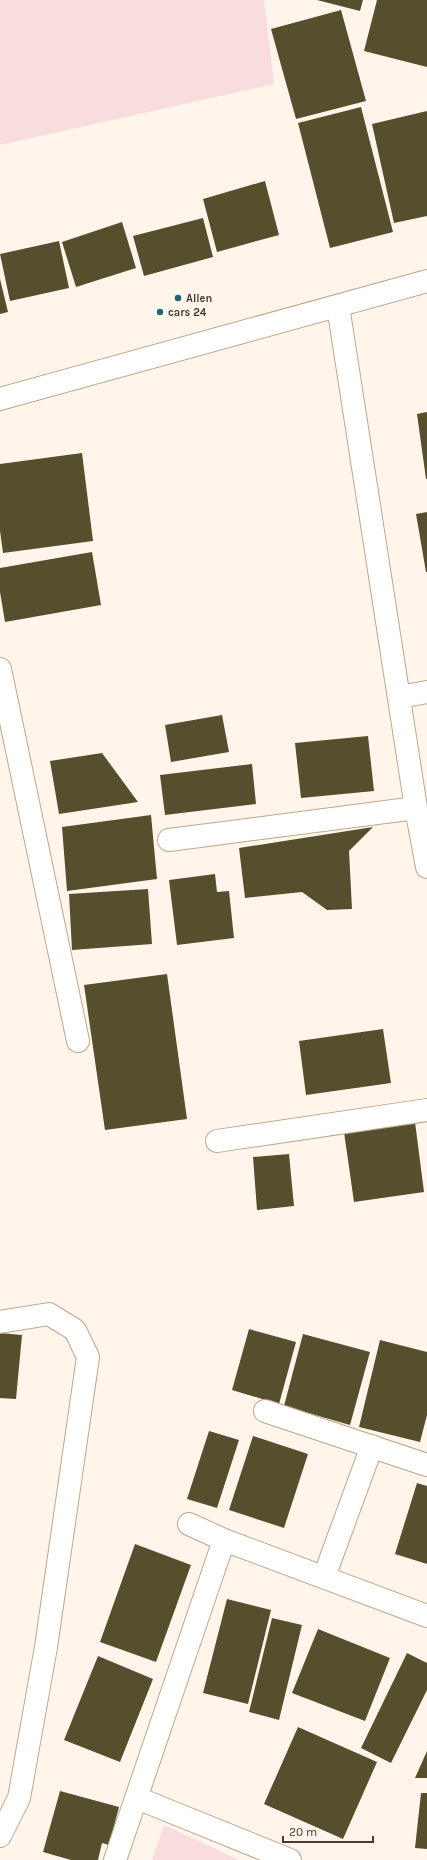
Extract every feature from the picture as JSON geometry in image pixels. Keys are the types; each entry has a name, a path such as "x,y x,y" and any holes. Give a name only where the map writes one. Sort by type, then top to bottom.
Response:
{"street":[{"path":"0,399 427,281"},
{"path":"338,306 416,808 427,866"},
{"path":"0,669 78,1041"},
{"path":"399,697 427,692"},
{"path":"169,840 416,808"},
{"path":"218,1141 427,1110"},
{"path":"0,1322 49,1314 75,1330 88,1357 46,1646 19,1798 0,1836"},
{"path":"265,1411 427,1465"},
{"path":"324,1577 372,1446"},
{"path":"189,1524 224,1540 427,1616"},
{"path":"115,1860 224,1540"},
{"path":"137,1798 290,1860"}],"shaded area":[{"path":"0,0 264,0 274,84 0,145"},
{"path":"164,1825 239,1860 152,1860"}],"building":[{"path":"317,0 363,0 360,11"},
{"path":"377,0 427,0 427,67 364,51"},
{"path":"341,10 366,101 296,119 271,29"},
{"path":"361,107 393,232 330,248 298,123"},
{"path":"427,111 427,216 394,223 372,124"},
{"path":"265,181 279,235 217,252 203,199"},
{"path":"203,218 213,257 144,276 133,236"},
{"path":"122,222 136,268 76,287 62,242"},
{"path":"59,241 69,288 10,301 0,254"},
{"path":"0,279 8,312 0,314"},
{"path":"427,412 427,479 426,479 417,414"},
{"path":"82,453 93,541 3,553 0,531 0,464"},
{"path":"427,512 427,572 426,572 416,514"},
{"path":"92,552 101,605 5,622 0,592 0,568"},
{"path":"222,715 229,752 171,762 165,725"},
{"path":"368,736 374,791 301,798 295,743"},
{"path":"102,753 138,802 59,814 50,761"},
{"path":"252,764 256,804 165,815 160,775"},
{"path":"151,815 157,879 67,891 62,827"},
{"path":"373,827 349,851 352,909 327,910 302,892 245,898 239,848"},
{"path":"215,874 217,892 229,891 234,938 177,945 169,880"},
{"path":"148,889 152,944 72,950 69,894"},
{"path":"167,974 187,1119 105,1130 84,985"},
{"path":"383,1029 391,1083 306,1095 299,1041"},
{"path":"415,1122 424,1192 354,1202 344,1132"},
{"path":"289,1154 294,1206 257,1210 253,1157"},
{"path":"249,1329 296,1342 279,1404 232,1390"},
{"path":"0,1333 22,1335 16,1399 0,1398"},
{"path":"303,1334 370,1352 350,1425 284,1406"},
{"path":"380,1340 427,1352 427,1415 420,1442 359,1427"},
{"path":"209,1431 239,1440 217,1508 187,1499"},
{"path":"253,1436 308,1454 284,1528 229,1510"},
{"path":"417,1483 427,1486 427,1564 395,1554"},
{"path":"135,1544 191,1565 156,1662 100,1642"},
{"path":"227,1599 271,1610 248,1704 203,1693"},
{"path":"272,1618 302,1625 279,1720 249,1712"},
{"path":"318,1629 390,1658 365,1721 292,1693"},
{"path":"407,1653 427,1663 427,1690 391,1763 361,1748"},
{"path":"98,1656 153,1679 120,1762 64,1740"},
{"path":"298,1727 377,1762 343,1839 264,1804"},
{"path":"427,1751 427,1778 415,1778"},
{"path":"60,1791 119,1807 109,1845 102,1843 98,1860 71,1860 43,1852"},
{"path":"421,1793 427,1793 427,1849 415,1848"}],"place":[{"name":"Allen","path":"178,298"},
{"name":"cars 24","path":"160,312"}]}
